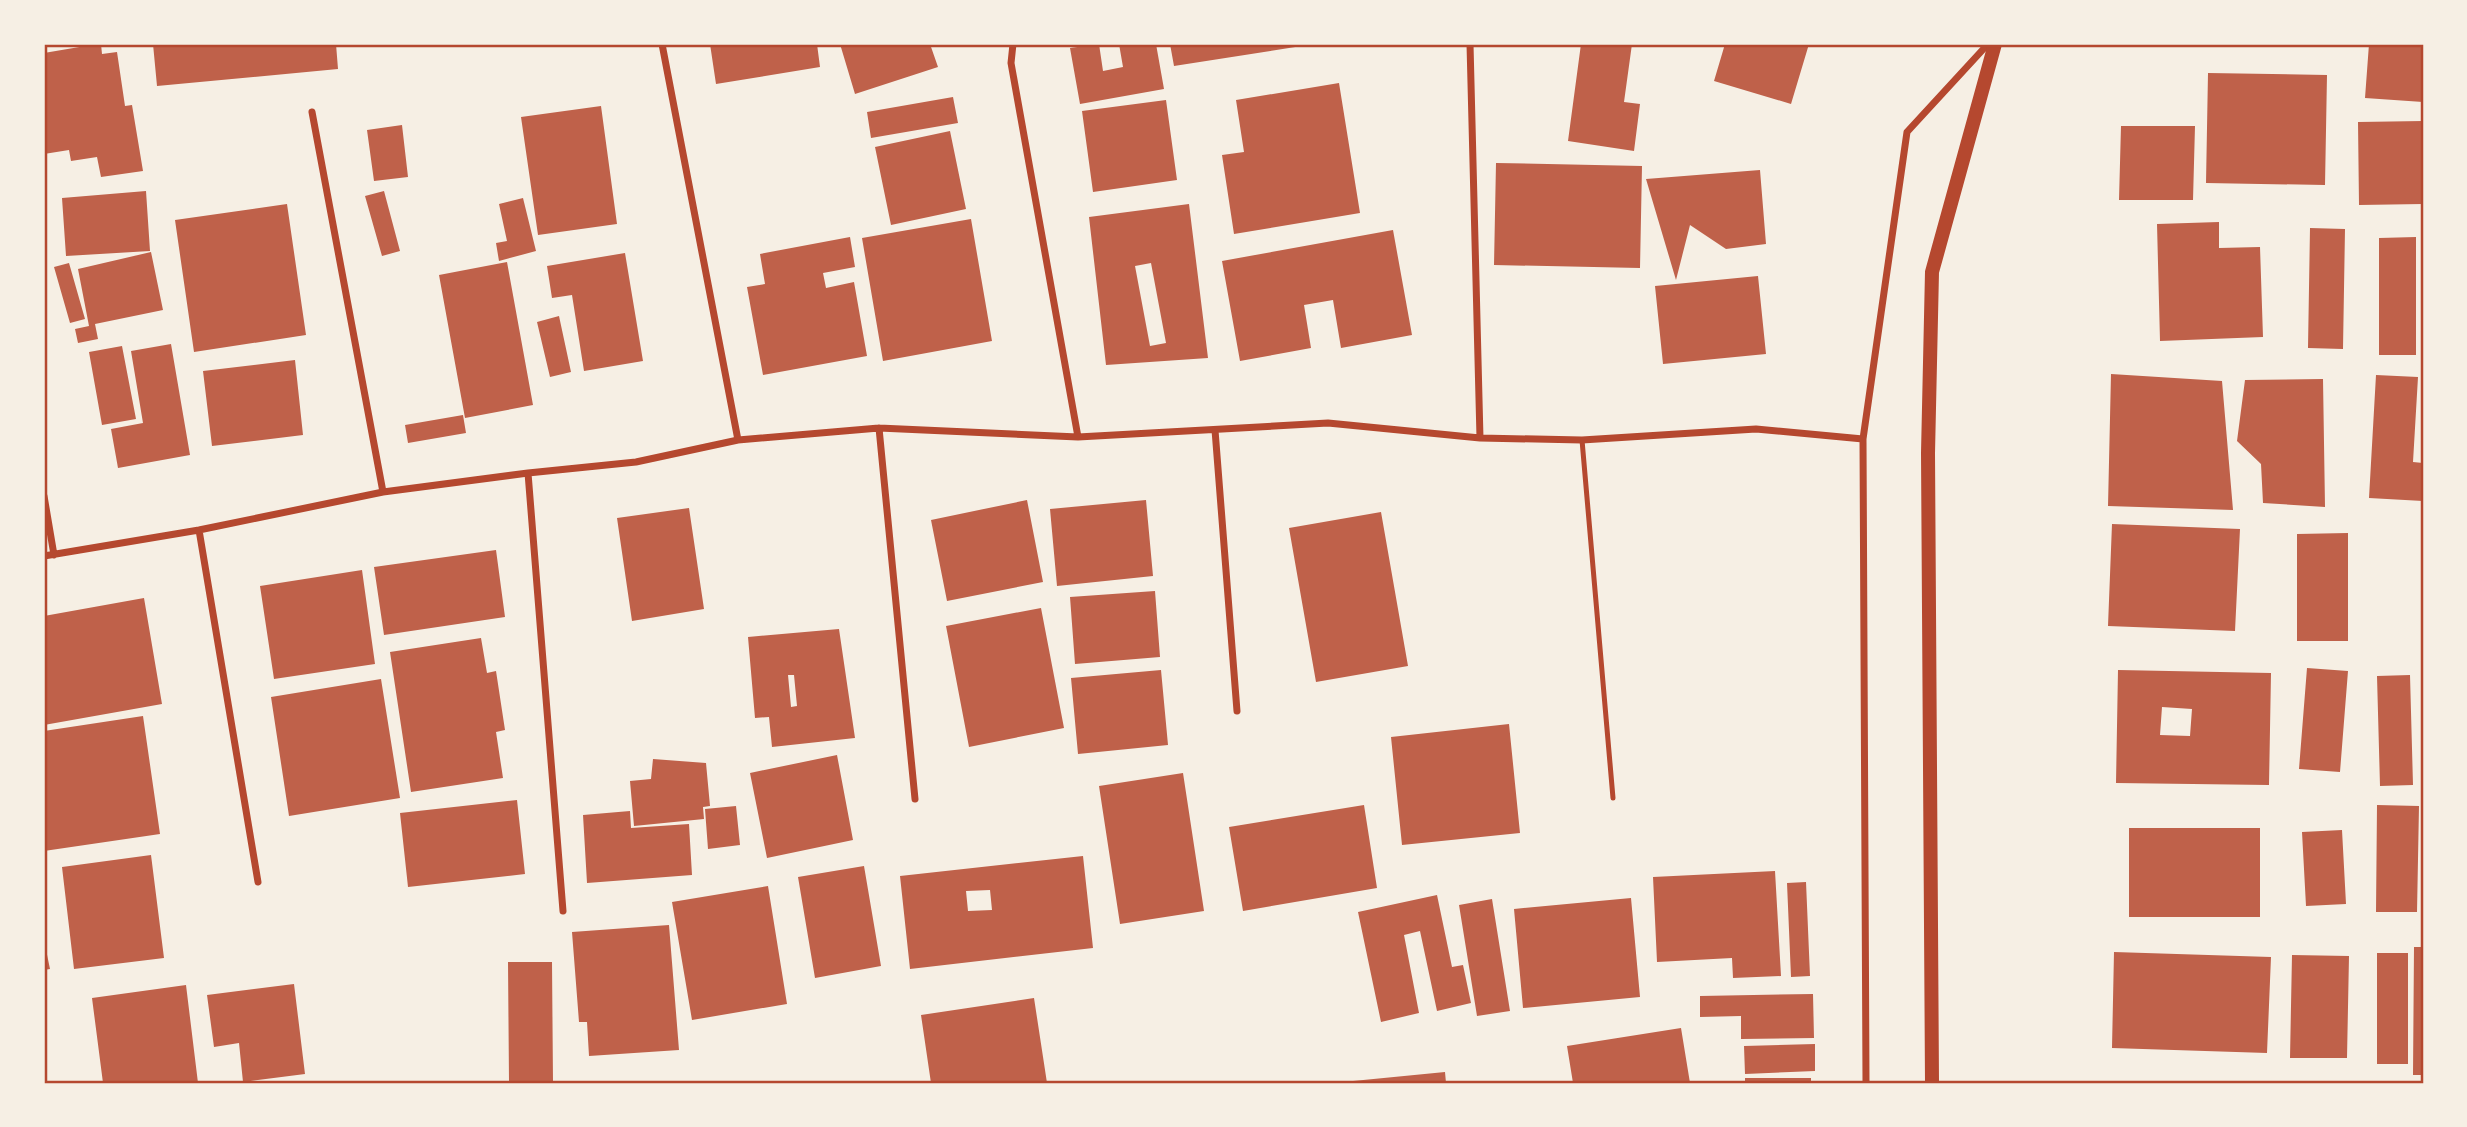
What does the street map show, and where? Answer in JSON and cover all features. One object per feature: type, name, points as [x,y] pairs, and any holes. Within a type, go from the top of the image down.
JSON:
[{"type":"main road","points":[[1932,1083],[1928,453],[1932,272],[1995,44]]},
{"type":"street","points":[[662,44],[738,440]]},
{"type":"street","points":[[1013,44],[1011,63],[1078,437]]},
{"type":"street","points":[[1471,44],[1480,438]]},
{"type":"street","points":[[1867,1083],[1863,439],[1907,132],[1988,44]]},
{"type":"street","points":[[312,112],[383,492]]},
{"type":"street","points":[[44,556],[199,530],[383,492],[636,462],[738,440],[879,428],[1078,437],[1328,423],[1480,438],[1582,440],[1756,429],[1863,439]]},
{"type":"street","points":[[879,428],[915,799]]},
{"type":"street","points":[[1215,430],[1237,711]]},
{"type":"street","points":[[528,473],[564,911]]},
{"type":"street","points":[[44,496],[54,555]]},
{"type":"street","points":[[199,530],[258,881]]},
{"type":"lane","points":[[1582,440],[1613,798]]},
{"type":"building","points":[[101,44],[102,54],[117,52],[125,106],[132,105],[143,171],[101,177],[97,157],[71,161],[69,150],[44,154],[44,53]]},
{"type":"building","points":[[153,44],[336,44],[338,69],[157,86]]},
{"type":"building","points":[[710,44],[817,44],[820,67],[716,84]]},
{"type":"building","points":[[840,44],[930,44],[938,67],[855,94]]},
{"type":"building","points":[[1099,44],[1103,71],[1123,67],[1119,44],[1156,44],[1164,89],[1080,104],[1070,48]]},
{"type":"building","points":[[1170,44],[1308,44],[1308,45],[1174,66]]},
{"type":"building","points":[[1581,44],[1632,44],[1624,102],[1640,104],[1634,151],[1568,141]]},
{"type":"building","points":[[1725,44],[1809,44],[1791,104],[1714,81]]},
{"type":"building","points":[[2369,44],[2423,44],[2423,102],[2365,98]]},
{"type":"building","points":[[2208,73],[2327,75],[2325,185],[2206,183]]},
{"type":"building","points":[[1339,83],[1360,213],[1234,234],[1222,155],[1244,152],[1236,100]]},
{"type":"building","points":[[953,97],[958,123],[871,138],[867,112]]},
{"type":"building","points":[[1166,100],[1177,180],[1093,192],[1082,111]]},
{"type":"building","points":[[601,106],[617,224],[538,235],[521,117]]},
{"type":"building","points":[[2423,121],[2423,204],[2359,205],[2358,122]]},
{"type":"building","points":[[402,125],[408,177],[374,181],[367,130]]},
{"type":"building","points":[[2121,126],[2195,126],[2193,200],[2119,200]]},
{"type":"building","points":[[950,131],[966,209],[891,225],[875,147]]},
{"type":"building","points":[[1496,163],[1642,166],[1640,268],[1494,265]]},
{"type":"building","points":[[1760,170],[1766,244],[1726,249],[1690,225],[1676,280],[1646,179]]},
{"type":"building","points":[[146,191],[150,251],[66,256],[62,198]]},
{"type":"building","points":[[384,191],[400,251],[382,256],[365,196]]},
{"type":"building","points":[[523,198],[536,251],[499,261],[496,243],[507,241],[499,204]]},
{"type":"building","points":[[287,204],[306,335],[194,352],[175,220]]},
{"type":"building","points":[[1189,204],[1208,358],[1106,365],[1089,217]],"holes":[[[1151,263],[1166,343],[1150,346],[1135,266]]]},
{"type":"building","points":[[971,219],[992,341],[883,361],[862,238]]},
{"type":"building","points":[[2219,222],[2219,248],[2260,247],[2263,337],[2160,341],[2157,224]]},
{"type":"building","points":[[2310,228],[2345,229],[2343,349],[2308,348]]},
{"type":"building","points":[[1393,230],[1412,335],[1341,348],[1333,300],[1304,305],[1311,348],[1240,361],[1222,261]]},
{"type":"building","points":[[850,237],[855,267],[823,273],[826,288],[854,282],[867,356],[763,375],[747,287],[765,284],[760,254]]},
{"type":"building","points":[[2416,237],[2416,355],[2379,355],[2379,238]]},
{"type":"building","points":[[151,252],[163,310],[95,324],[98,339],[78,343],[75,329],[89,326],[78,269]]},
{"type":"building","points":[[625,253],[643,361],[584,371],[572,295],[552,298],[547,266]]},
{"type":"building","points":[[507,262],[533,405],[465,418],[439,275]]},
{"type":"building","points":[[69,263],[85,319],[70,323],[54,267]]},
{"type":"building","points":[[1758,276],[1766,354],[1663,364],[1655,286]]},
{"type":"building","points":[[559,316],[571,372],[550,377],[537,322]]},
{"type":"building","points":[[171,344],[190,455],[118,468],[111,429],[143,423],[131,351]]},
{"type":"building","points":[[122,346],[136,419],[102,425],[89,352]]},
{"type":"building","points":[[295,360],[303,435],[212,446],[203,371]]},
{"type":"building","points":[[2111,374],[2222,381],[2233,510],[2108,506]]},
{"type":"building","points":[[2376,375],[2418,377],[2413,462],[2423,463],[2423,501],[2369,498]]},
{"type":"building","points":[[2323,379],[2325,507],[2263,503],[2261,464],[2237,441],[2245,380]]},
{"type":"building","points":[[463,415],[466,433],[408,443],[405,425]]},
{"type":"building","points":[[1027,500],[1043,582],[947,601],[931,520]]},
{"type":"building","points":[[1146,500],[1153,576],[1057,586],[1050,509]]},
{"type":"building","points":[[689,508],[704,609],[632,621],[617,518]]},
{"type":"building","points":[[1381,512],[1408,666],[1316,682],[1289,528]]},
{"type":"building","points":[[2112,524],[2240,529],[2235,631],[2108,626]]},
{"type":"building","points":[[2348,533],[2348,641],[2297,641],[2297,534]]},
{"type":"building","points":[[496,550],[505,617],[384,635],[374,567]]},
{"type":"building","points":[[362,570],[375,664],[274,679],[260,586]]},
{"type":"building","points":[[1155,591],[1160,657],[1075,664],[1070,597]]},
{"type":"building","points":[[144,598],[162,704],[44,725],[44,616]]},
{"type":"building","points":[[1041,608],[1064,728],[969,747],[946,626]]},
{"type":"building","points":[[839,629],[855,738],[772,747],[769,717],[755,718],[748,637]],"holes":[[[788,675],[794,675],[797,706],[791,707]]]},
{"type":"building","points":[[481,638],[487,673],[496,671],[505,730],[496,732],[503,778],[411,792],[390,652]]},
{"type":"building","points":[[2307,668],[2348,671],[2340,772],[2299,769]]},
{"type":"building","points":[[1161,670],[1168,745],[1078,754],[1071,678]]},
{"type":"building","points":[[2118,670],[2271,673],[2269,785],[2116,783]],"holes":[[[2162,707],[2192,709],[2190,736],[2160,735]]]},
{"type":"building","points":[[2410,675],[2413,785],[2380,786],[2377,676]]},
{"type":"building","points":[[381,679],[400,798],[289,816],[271,697]]},
{"type":"building","points":[[143,716],[160,834],[44,851],[44,731]]},
{"type":"building","points":[[1509,724],[1520,833],[1402,845],[1391,737]]},
{"type":"building","points":[[837,755],[853,840],[767,858],[750,773]]},
{"type":"building","points":[[653,759],[706,763],[710,806],[703,807],[704,819],[634,826],[630,781],[651,779]]},
{"type":"building","points":[[1183,773],[1204,911],[1120,924],[1099,786]]},
{"type":"building","points":[[517,800],[525,874],[408,887],[400,813]]},
{"type":"building","points":[[1364,805],[1377,888],[1243,911],[1229,827]]},
{"type":"building","points":[[2377,805],[2419,806],[2417,912],[2376,912]]},
{"type":"building","points":[[736,806],[740,845],[708,849],[705,809]]},
{"type":"building","points":[[630,811],[631,828],[689,824],[692,875],[587,883],[583,815]]},
{"type":"building","points":[[2129,828],[2260,828],[2260,917],[2129,917]]},
{"type":"building","points":[[2342,830],[2346,904],[2306,906],[2302,832]]},
{"type":"building","points":[[151,855],[164,958],[74,969],[62,867]]},
{"type":"building","points":[[1083,856],[1093,948],[910,969],[900,876]],"holes":[[[990,890],[992,910],[968,911],[966,891]]]},
{"type":"building","points":[[864,866],[881,966],[815,978],[798,877]]},
{"type":"building","points":[[1775,871],[1781,976],[1733,978],[1732,958],[1657,962],[1653,877]]},
{"type":"building","points":[[1806,882],[1810,976],[1791,977],[1787,883]]},
{"type":"building","points":[[768,886],[787,1004],[692,1020],[672,902]]},
{"type":"building","points":[[1437,895],[1452,967],[1463,965],[1471,1003],[1437,1011],[1420,931],[1404,935],[1419,1013],[1381,1022],[1358,912]]},
{"type":"building","points":[[1631,898],[1640,997],[1523,1008],[1514,909]]},
{"type":"building","points":[[1492,899],[1510,1011],[1477,1016],[1459,905]]},
{"type":"building","points":[[669,925],[679,1050],[589,1056],[587,1022],[579,1022],[572,932]]},
{"type":"building","points":[[44,940],[50,969],[44,970]]},
{"type":"building","points":[[2414,947],[2423,947],[2423,1075],[2413,1075]]},
{"type":"building","points":[[2114,952],[2271,957],[2267,1053],[2112,1048]]},
{"type":"building","points":[[2377,953],[2408,953],[2408,1064],[2377,1064]]},
{"type":"building","points":[[2292,955],[2349,956],[2347,1058],[2290,1058]]},
{"type":"building","points":[[508,962],[552,962],[553,1082],[509,1082]]},
{"type":"building","points":[[294,984],[305,1074],[243,1082],[239,1043],[214,1047],[207,995]]},
{"type":"building","points":[[186,985],[198,1083],[103,1083],[92,998]]},
{"type":"building","points":[[1813,994],[1814,1038],[1741,1039],[1741,1016],[1700,1017],[1700,996]]},
{"type":"building","points":[[1034,998],[1047,1083],[931,1083],[921,1015]]},
{"type":"building","points":[[1681,1028],[1690,1083],[1573,1083],[1567,1046]]},
{"type":"building","points":[[1815,1044],[1815,1071],[1745,1074],[1744,1046]]},
{"type":"building","points":[[1445,1072],[1446,1083],[1353,1083],[1353,1081]]},
{"type":"building","points":[[1745,1078],[1811,1078],[1811,1083],[1745,1083]]}]
